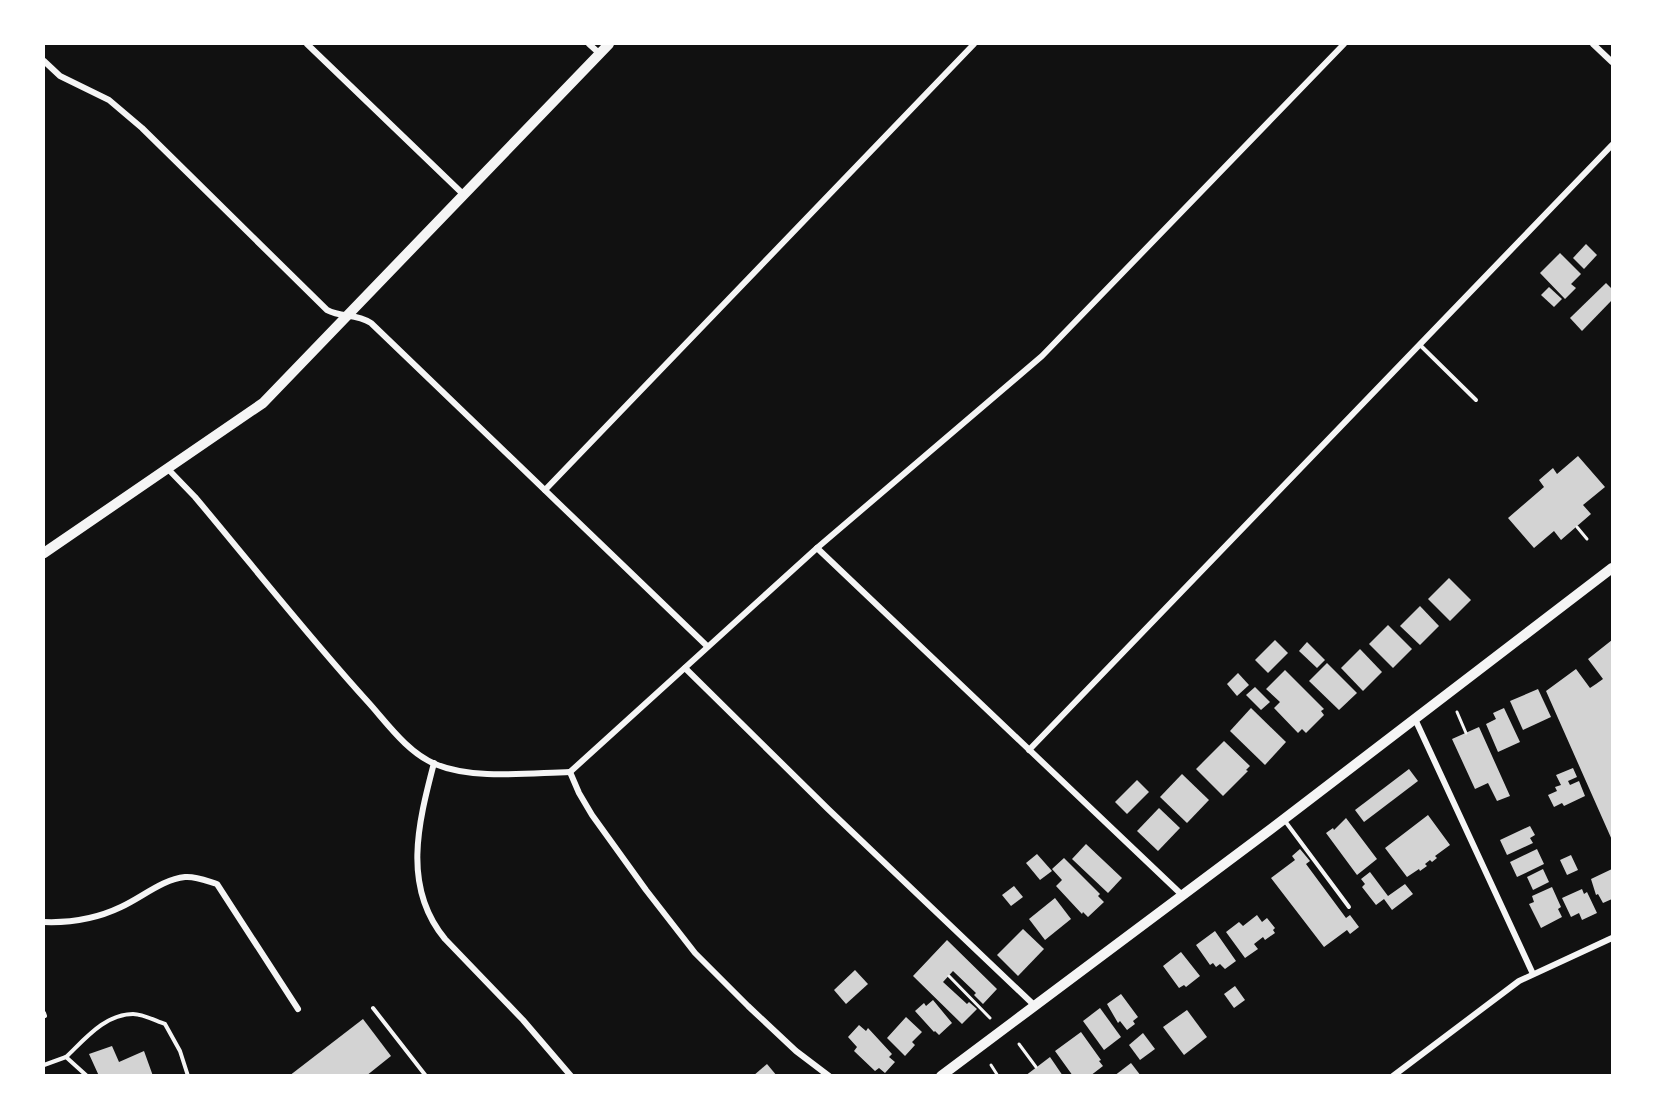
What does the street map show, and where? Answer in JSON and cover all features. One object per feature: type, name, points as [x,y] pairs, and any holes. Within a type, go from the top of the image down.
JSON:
[{"type":"main road","points":[[44,553],[263,404],[609,44]]},
{"type":"main road","points":[[941,1076],[1284,819],[1612,568]]},
{"type":"street","points":[[307,44],[464,195]]},
{"type":"street","points":[[589,44],[599,53]]},
{"type":"street","points":[[545,489],[974,44]]},
{"type":"street","points":[[168,469],[195,497],[354,687],[404,742],[434,763],[453,770],[478,773],[570,772],[817,548],[1042,356],[1344,44]]},
{"type":"street","points":[[1593,44],[1611,59]]},
{"type":"street","points":[[44,61],[60,76],[109,100],[142,128],[327,310],[338,315],[350,314],[371,323],[707,646]]},
{"type":"street","points":[[1029,750],[1612,145]]},
{"type":"street","points":[[817,548],[1181,894]]},
{"type":"street","points":[[685,668],[828,809],[1034,1005]]},
{"type":"street","points":[[1415,719],[1533,974]]},
{"type":"street","points":[[434,763],[427,788],[416,854],[417,878],[426,910],[434,926],[445,939],[523,1020],[571,1076]]},
{"type":"street","points":[[570,772],[592,815],[695,953],[796,1051],[829,1076]]},
{"type":"street","points":[[44,922],[93,918],[122,907],[169,882],[185,877],[217,884],[298,1009]]},
{"type":"street","points":[[1393,1076],[1519,981],[1612,938]]},
{"type":"lane","points":[[1420,345],[1476,400]]},
{"type":"lane","points":[[1284,819],[1349,907]]},
{"type":"lane","points":[[373,1008],[426,1076]]},
{"type":"lane","points":[[44,1065],[66,1057],[111,1018],[135,1014],[165,1024],[180,1051],[188,1076]]},
{"type":"lane","points":[[66,1057],[87,1076]]},
{"type":"path","points":[[1577,527],[1587,539]]},
{"type":"path","points":[[1457,712],[1466,732]]},
{"type":"path","points":[[949,976],[990,1018]]},
{"type":"path","points":[[1019,1044],[1036,1067]]},
{"type":"path","points":[[991,1065],[998,1076]]},
{"type":"building","points":[[1586,244],[1597,255],[1584,269],[1573,258]]},
{"type":"building","points":[[1560,253],[1581,274],[1571,284],[1576,288],[1565,299],[1540,273]]},
{"type":"building","points":[[1606,283],[1612,289],[1612,300],[1582,331],[1570,318]]},
{"type":"building","points":[[1549,287],[1562,299],[1554,307],[1541,295]]},
{"type":"building","points":[[1578,456],[1605,487],[1583,505],[1591,514],[1561,540],[1554,531],[1534,548],[1508,518],[1544,487],[1539,480],[1553,468],[1557,474]]},
{"type":"building","points":[[1449,578],[1471,600],[1450,621],[1428,599]]},
{"type":"building","points":[[1420,606],[1439,626],[1420,645],[1400,626]]},
{"type":"building","points":[[1388,625],[1412,649],[1393,668],[1369,644]]},
{"type":"building","points":[[1275,640],[1288,653],[1268,673],[1255,660]]},
{"type":"building","points":[[1612,640],[1612,840],[1546,691],[1576,669],[1590,688],[1603,679],[1588,659]]},
{"type":"building","points":[[1307,642],[1325,660],[1317,668],[1299,651]]},
{"type":"building","points":[[1360,649],[1382,672],[1363,691],[1341,668]]},
{"type":"building","points":[[1327,663],[1357,693],[1339,710],[1309,681]]},
{"type":"building","points":[[1285,670],[1324,709],[1321,711],[1324,715],[1306,733],[1302,729],[1298,733],[1274,708],[1280,702],[1266,689]]},
{"type":"building","points":[[1238,673],[1249,685],[1237,696],[1227,684]]},
{"type":"building","points":[[1255,687],[1270,702],[1261,710],[1246,695]]},
{"type":"building","points":[[1538,689],[1551,717],[1523,730],[1510,701]]},
{"type":"building","points":[[1251,708],[1286,742],[1265,765],[1230,731]]},
{"type":"building","points":[[1504,708],[1520,742],[1498,752],[1486,724],[1496,719],[1493,713]]},
{"type":"building","points":[[1479,727],[1510,796],[1497,801],[1488,783],[1475,789],[1452,739]]},
{"type":"building","points":[[1224,741],[1250,766],[1246,770],[1248,771],[1223,796],[1196,769]]},
{"type":"building","points":[[1573,768],[1577,777],[1568,781],[1570,785],[1579,781],[1585,796],[1564,806],[1562,803],[1554,807],[1548,795],[1557,791],[1555,787],[1561,785],[1556,775]]},
{"type":"building","points":[[1409,769],[1418,781],[1364,822],[1355,810]]},
{"type":"building","points":[[1182,774],[1209,800],[1187,823],[1160,797]]},
{"type":"building","points":[[1137,780],[1149,792],[1127,814],[1115,802]]},
{"type":"building","points":[[1159,808],[1180,828],[1158,851],[1137,831]]},
{"type":"building","points":[[1428,815],[1450,845],[1435,856],[1437,858],[1432,862],[1430,860],[1425,864],[1427,866],[1407,877],[1385,848]]},
{"type":"building","points":[[1346,818],[1377,859],[1357,875],[1326,833],[1333,828],[1334,830]]},
{"type":"building","points":[[1530,826],[1535,835],[1530,838],[1533,843],[1507,855],[1500,840]]},
{"type":"building","points":[[1086,844],[1122,878],[1108,893],[1072,859]]},
{"type":"building","points":[[1300,849],[1310,861],[1306,864],[1346,918],[1350,915],[1359,927],[1350,934],[1347,930],[1324,947],[1271,878],[1295,860],[1292,856]]},
{"type":"building","points":[[1537,849],[1544,864],[1517,877],[1510,862]]},
{"type":"building","points":[[1037,854],[1052,871],[1040,880],[1026,863]]},
{"type":"building","points":[[1571,855],[1578,870],[1567,875],[1560,860]]},
{"type":"building","points":[[1064,858],[1100,894],[1098,896],[1104,902],[1088,917],[1083,912],[1082,914],[1056,886],[1062,880],[1052,869]]},
{"type":"building","points":[[1543,869],[1549,882],[1533,890],[1527,877]]},
{"type":"building","points":[[1612,869],[1612,899],[1603,903],[1598,894],[1596,895],[1591,879]]},
{"type":"building","points":[[1370,872],[1388,896],[1405,884],[1413,894],[1392,910],[1384,899],[1376,905],[1362,887],[1365,884],[1361,879]]},
{"type":"building","points":[[1014,886],[1023,897],[1011,906],[1002,895]]},
{"type":"building","points":[[1552,887],[1561,907],[1558,909],[1562,917],[1541,928],[1529,904],[1534,902],[1532,896]]},
{"type":"building","points":[[1582,889],[1584,894],[1587,892],[1597,913],[1582,920],[1579,913],[1571,917],[1562,898]]},
{"type":"building","points":[[1055,898],[1071,919],[1045,940],[1029,919]]},
{"type":"building","points":[[1257,915],[1262,922],[1267,918],[1275,928],[1273,930],[1275,933],[1265,940],[1263,937],[1254,944],[1258,949],[1245,958],[1226,932],[1239,922],[1243,926]]},
{"type":"building","points":[[1023,929],[1044,949],[1018,976],[997,955]]},
{"type":"building","points":[[1215,931],[1236,961],[1225,969],[1220,964],[1216,967],[1213,963],[1210,965],[1196,945]]},
{"type":"building","points":[[947,940],[997,989],[983,1004],[974,995],[976,993],[953,971],[943,982],[967,1004],[969,1002],[977,1009],[962,1024],[913,976]]},
{"type":"building","points":[[1181,952],[1200,976],[1186,987],[1184,985],[1179,988],[1163,966]]},
{"type":"building","points":[[855,970],[868,984],[846,1004],[834,990]]},
{"type":"building","points":[[1235,986],[1245,1000],[1234,1008],[1224,994]]},
{"type":"building","points":[[1121,994],[1138,1017],[1133,1021],[1135,1024],[1127,1030],[1120,1021],[1118,1023],[1107,1004]]},
{"type":"building","points":[[933,1000],[952,1023],[939,1035],[915,1011],[924,1003],[926,1006]]},
{"type":"building","points":[[1100,1008],[1121,1037],[1104,1050],[1083,1021]]},
{"type":"building","points":[[1187,1010],[1207,1037],[1184,1055],[1163,1027]]},
{"type":"building","points":[[906,1017],[922,1032],[912,1042],[915,1045],[905,1056],[887,1038]]},
{"type":"building","points":[[363,1019],[391,1056],[366,1076],[289,1076]]},
{"type":"building","points":[[859,1025],[866,1031],[868,1028],[892,1054],[889,1057],[895,1062],[885,1073],[879,1068],[875,1071],[854,1051],[857,1047],[848,1037]]},
{"type":"building","points":[[1081,1032],[1103,1066],[1090,1076],[1073,1076],[1055,1051]]},
{"type":"building","points":[[1143,1033],[1155,1049],[1140,1060],[1129,1045]]},
{"type":"building","points":[[112,1046],[119,1062],[144,1051],[153,1076],[99,1076],[89,1054]]},
{"type":"building","points":[[1050,1057],[1063,1076],[1025,1076]]},
{"type":"building","points":[[1131,1063],[1141,1076],[1114,1076]]},
{"type":"building","points":[[767,1064],[777,1076],[753,1076]]}]
